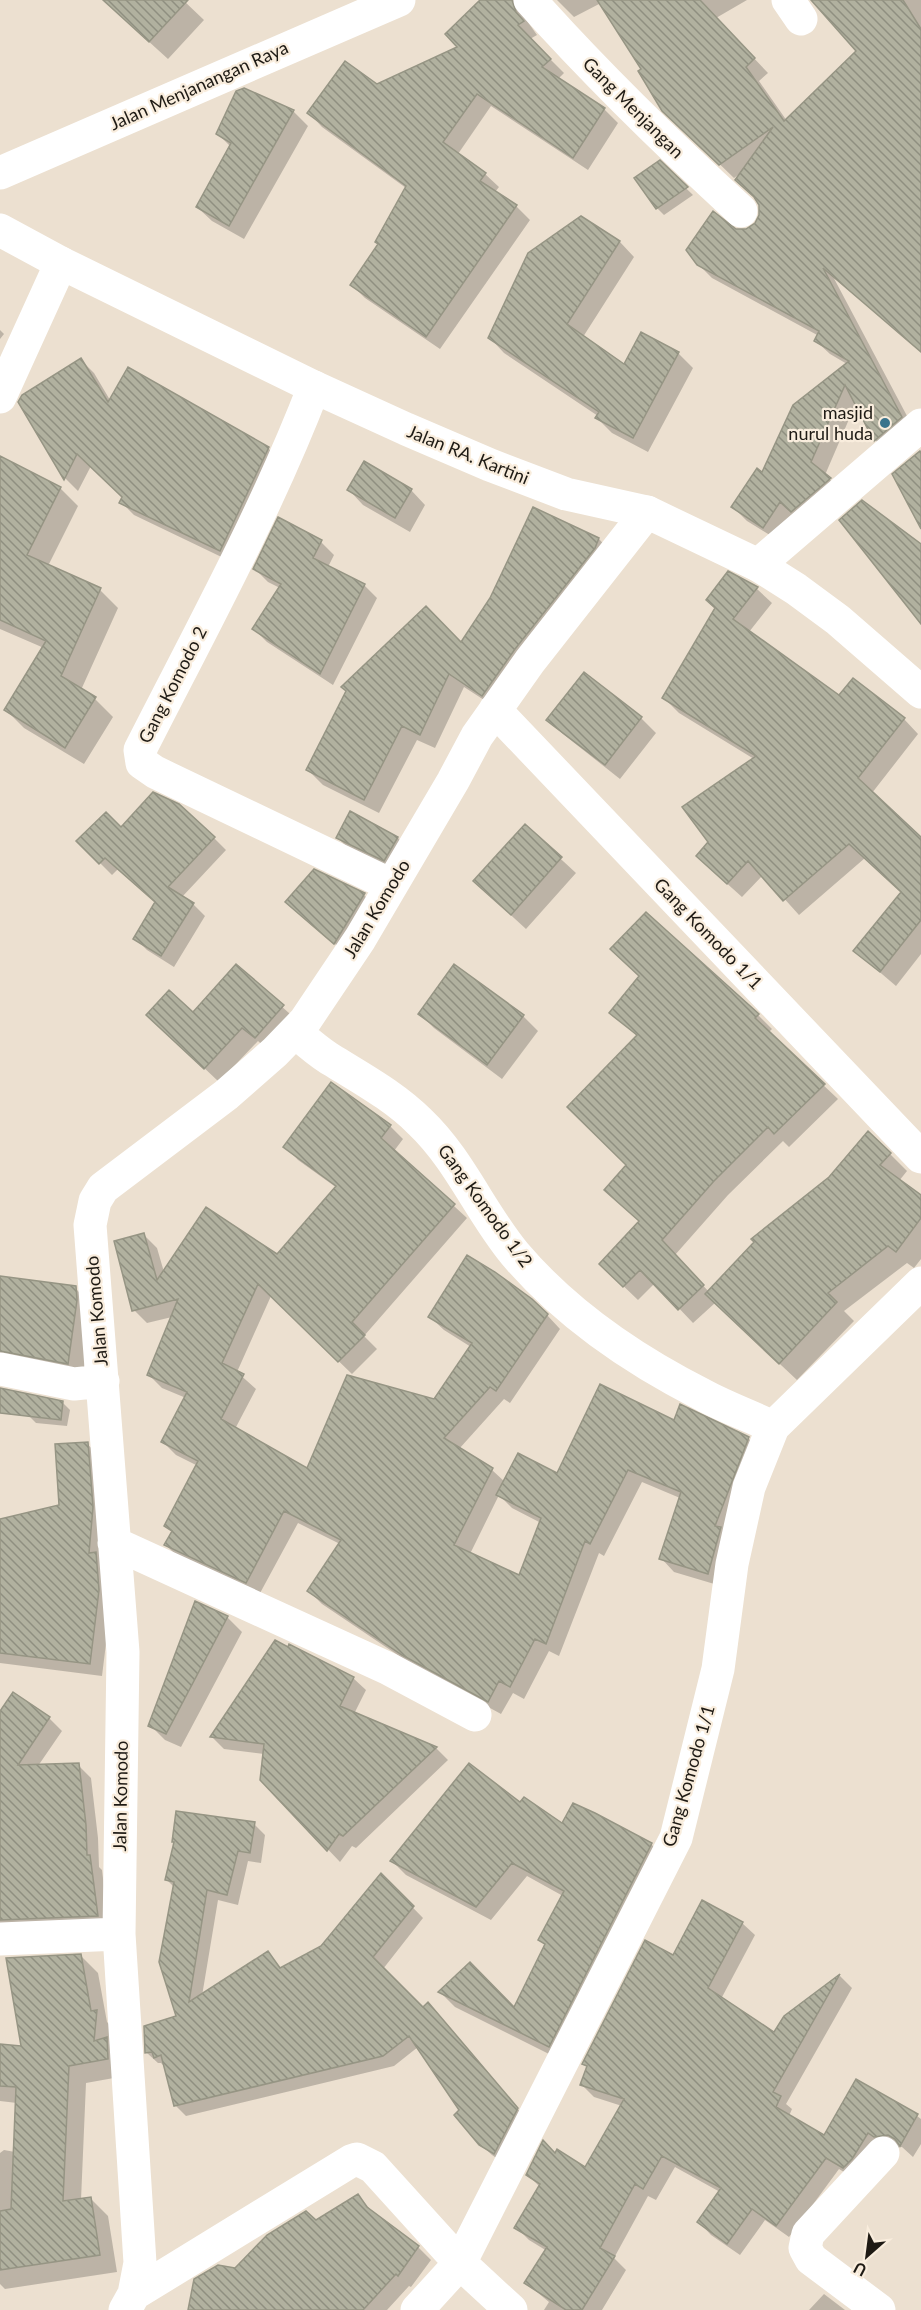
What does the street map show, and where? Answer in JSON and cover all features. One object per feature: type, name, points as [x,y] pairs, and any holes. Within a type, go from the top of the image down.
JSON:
[{"type":"street","name":"Jalan Menjanangan Raya","points":[[0,173],[399,0]]},
{"type":"street","name":"Gang Menjangan","points":[[530,0],[627,103],[741,211]]},
{"type":"street","name":"Jalan RA. Kartini","points":[[0,230],[61,263],[314,387],[490,465],[566,494],[647,512],[758,565],[838,620],[921,692]]},
{"type":"street","points":[[0,397],[61,263]]},
{"type":"street","name":"Gang Komodo 2","points":[[314,387],[248,537],[140,750],[142,763],[155,772],[391,885]]},
{"type":"street","points":[[758,565],[921,424]]},
{"type":"street","name":"Jalan Komodo","points":[[130,2302],[140,2263],[119,1934],[123,1652],[90,1225],[92,1209],[99,1194],[110,1183],[226,1095],[305,1021],[360,939],[477,736],[530,661],[647,512]]},
{"type":"street","name":"Gang Komodo 1/1","points":[[495,710],[921,1157]]},
{"type":"street","name":"Gang Komodo 1/2","points":[[295,1032],[332,1061],[395,1100],[419,1121],[451,1157],[514,1253],[573,1312],[654,1367],[703,1396],[773,1427]]},
{"type":"street","name":"Gang Komodo 1/1","points":[[417,2310],[460,2263],[676,1838],[718,1669],[732,1564],[749,1487],[773,1427],[921,1283]]},
{"type":"street","points":[[0,1369],[74,1384],[103,1381]]},
{"type":"street","points":[[114,1543],[207,1587],[298,1625],[387,1668],[475,1715]]},
{"type":"street","points":[[0,1940],[119,1934]]},
{"type":"street","points":[[879,2310],[811,2259],[805,2248],[808,2234],[883,2153]]},
{"type":"street","points":[[130,2302],[357,2159],[373,2167],[460,2263],[511,2310]]},
{"type":"building","points":[[103,0],[188,0],[149,42]]},
{"type":"building","points":[[480,0],[512,0],[516,12],[524,21],[518,25],[551,59],[542,67],[605,108],[573,158],[477,94],[443,142],[486,173],[480,181],[517,205],[426,337],[350,285],[378,244],[375,242],[406,186],[307,113],[345,61],[377,84],[457,47],[445,34]]},
{"type":"building","points":[[597,0],[700,0],[755,58],[746,67],[784,121],[856,51],[811,0],[903,0],[921,29],[921,352],[823,268],[902,417],[874,441],[845,385],[811,462],[831,478],[791,512],[780,502],[763,528],[731,507],[757,468],[762,472],[793,405],[849,361],[814,341],[819,331],[697,265],[686,250],[713,211],[736,229],[746,229],[755,223],[759,215],[759,205],[754,197],[735,180],[773,127],[719,165],[662,111],[638,71],[641,69]]},
{"type":"building","points":[[244,88],[294,110],[229,226],[196,207],[231,143],[216,134],[236,91]]},
{"type":"building","points":[[660,160],[688,187],[656,209],[634,178]]},
{"type":"building","points":[[581,216],[620,241],[567,324],[624,364],[641,332],[679,352],[633,438],[595,418],[599,412],[488,338],[528,253]]},
{"type":"building","points":[[81,358],[108,402],[128,367],[269,447],[220,551],[119,503],[122,497],[77,454],[64,480],[18,402],[22,395]]},
{"type":"building","points":[[920,451],[921,453],[921,529],[892,474]]},
{"type":"building","points":[[0,456],[61,487],[27,555],[101,588],[61,676],[96,697],[65,748],[4,710],[46,641],[0,620]]},
{"type":"building","points":[[364,461],[412,489],[395,518],[347,490]]},
{"type":"building","points":[[862,500],[921,544],[921,624],[839,520]]},
{"type":"building","points":[[533,507],[599,538],[595,548],[515,649],[482,696],[449,674],[420,735],[402,726],[364,800],[306,770],[346,691],[341,687],[426,606],[461,642],[490,598]]},
{"type":"building","points":[[278,517],[322,540],[313,558],[365,584],[320,674],[252,629],[281,584],[253,569]]},
{"type":"building","points":[[728,571],[758,587],[733,619],[839,695],[853,678],[905,718],[858,778],[921,837],[921,920],[880,972],[853,951],[901,892],[849,844],[783,901],[748,861],[727,884],[696,856],[708,842],[682,807],[756,756],[662,698],[715,608],[706,600]]},
{"type":"building","points":[[584,672],[642,717],[605,765],[546,720]]},
{"type":"building","points":[[153,792],[179,804],[215,837],[168,887],[194,903],[161,956],[133,939],[155,902],[105,858],[99,864],[76,841],[106,812],[121,827]]},
{"type":"building","points":[[350,811],[398,837],[384,861],[336,838]]},
{"type":"building","points":[[525,824],[562,857],[511,915],[473,881]]},
{"type":"building","points":[[314,869],[365,893],[334,944],[285,902]]},
{"type":"building","points":[[646,912],[759,1014],[755,1018],[825,1084],[774,1134],[768,1127],[714,1181],[662,1240],[704,1285],[678,1310],[640,1270],[623,1287],[599,1264],[639,1221],[604,1190],[626,1165],[567,1107],[637,1035],[609,1013],[639,976],[610,949]]},
{"type":"building","points":[[236,964],[284,1005],[255,1038],[242,1028],[204,1069],[146,1015],[169,990],[193,1012]]},
{"type":"building","points":[[454,964],[524,1015],[487,1065],[418,1014]]},
{"type":"building","points":[[331,1082],[391,1125],[381,1138],[455,1204],[352,1322],[365,1335],[338,1362],[258,1284],[222,1363],[244,1374],[221,1419],[307,1468],[347,1375],[434,1399],[472,1343],[428,1317],[467,1255],[495,1272],[532,1299],[548,1314],[496,1391],[490,1387],[444,1438],[493,1468],[454,1545],[519,1575],[541,1518],[496,1495],[518,1453],[557,1473],[600,1384],[674,1420],[680,1404],[749,1437],[715,1526],[721,1527],[708,1574],[659,1559],[681,1492],[628,1470],[590,1544],[585,1541],[546,1644],[535,1639],[510,1687],[499,1681],[488,1702],[402,1655],[307,1591],[341,1540],[284,1511],[246,1583],[164,1545],[172,1531],[164,1526],[198,1461],[161,1442],[187,1392],[147,1375],[178,1299],[132,1311],[114,1241],[144,1233],[157,1280],[206,1207],[277,1254],[336,1186],[283,1147]]},
{"type":"building","points":[[868,1131],[891,1153],[880,1165],[921,1195],[921,1218],[896,1252],[888,1246],[828,1293],[837,1302],[779,1364],[705,1294],[754,1242],[751,1239],[829,1177]]},
{"type":"building","points":[[0,1276],[76,1286],[77,1300],[68,1364],[0,1351]]},
{"type":"building","points":[[0,1388],[63,1401],[61,1420],[0,1413]]},
{"type":"building","points":[[88,1442],[93,1507],[89,1553],[96,1552],[99,1590],[90,1664],[0,1653],[0,1519],[59,1505],[55,1444]]},
{"type":"building","points":[[195,1601],[228,1616],[166,1734],[148,1726]]},
{"type":"building","points":[[275,1640],[288,1647],[289,1644],[354,1677],[340,1706],[437,1747],[343,1836],[339,1834],[327,1851],[260,1780],[264,1744],[210,1737]]},
{"type":"building","points":[[13,1692],[50,1717],[18,1765],[79,1763],[87,1855],[90,1855],[98,1916],[0,1920],[0,1711]]},
{"type":"building","points":[[469,1763],[520,1802],[524,1797],[562,1823],[573,1803],[652,1843],[549,2047],[438,1992],[470,1962],[514,2007],[545,1944],[538,1940],[564,1891],[512,1863],[476,1907],[390,1861]]},
{"type":"building","points":[[176,1811],[255,1822],[250,1853],[238,1851],[227,1895],[207,1890],[189,2002],[268,1951],[280,1968],[321,1946],[381,1873],[414,1906],[373,1957],[423,2007],[428,2002],[518,2108],[494,2154],[479,2145],[454,2115],[459,2110],[409,2036],[383,2056],[174,2106],[161,2055],[154,2058],[152,2052],[145,2053],[144,2026],[176,2016],[159,1962],[174,1882],[165,1880],[174,1842],[172,1842]]},
{"type":"building","points":[[702,1900],[743,1922],[708,1988],[774,2032],[784,2016],[840,1974],[773,2092],[781,2096],[776,2107],[824,2135],[856,2079],[918,2114],[900,2146],[888,2135],[874,2137],[868,2133],[852,2159],[843,2168],[826,2158],[776,2226],[752,2209],[727,2244],[697,2222],[721,2188],[662,2156],[643,2189],[635,2184],[600,2248],[615,2256],[582,2310],[566,2310],[524,2283],[547,2247],[514,2228],[540,2184],[526,2175],[543,2140],[555,2153],[557,2149],[585,2167],[624,2099],[580,2085],[587,2066],[582,2064],[645,1940],[673,1955]]},
{"type":"building","points":[[81,1954],[91,2011],[97,2010],[94,2041],[107,2037],[108,2059],[69,2066],[63,2201],[91,2197],[100,2255],[0,2270],[0,2211],[11,2209],[16,2087],[0,2086],[0,2044],[21,2046],[6,1958]]},
{"type":"building","points":[[358,2194],[367,2207],[419,2246],[398,2276],[396,2274],[363,2310],[188,2310],[194,2279],[218,2265],[235,2268],[267,2235],[306,2211],[316,2220]]},
{"type":"place","name":"masjid nurul huda","points":[[885,423]]}]
